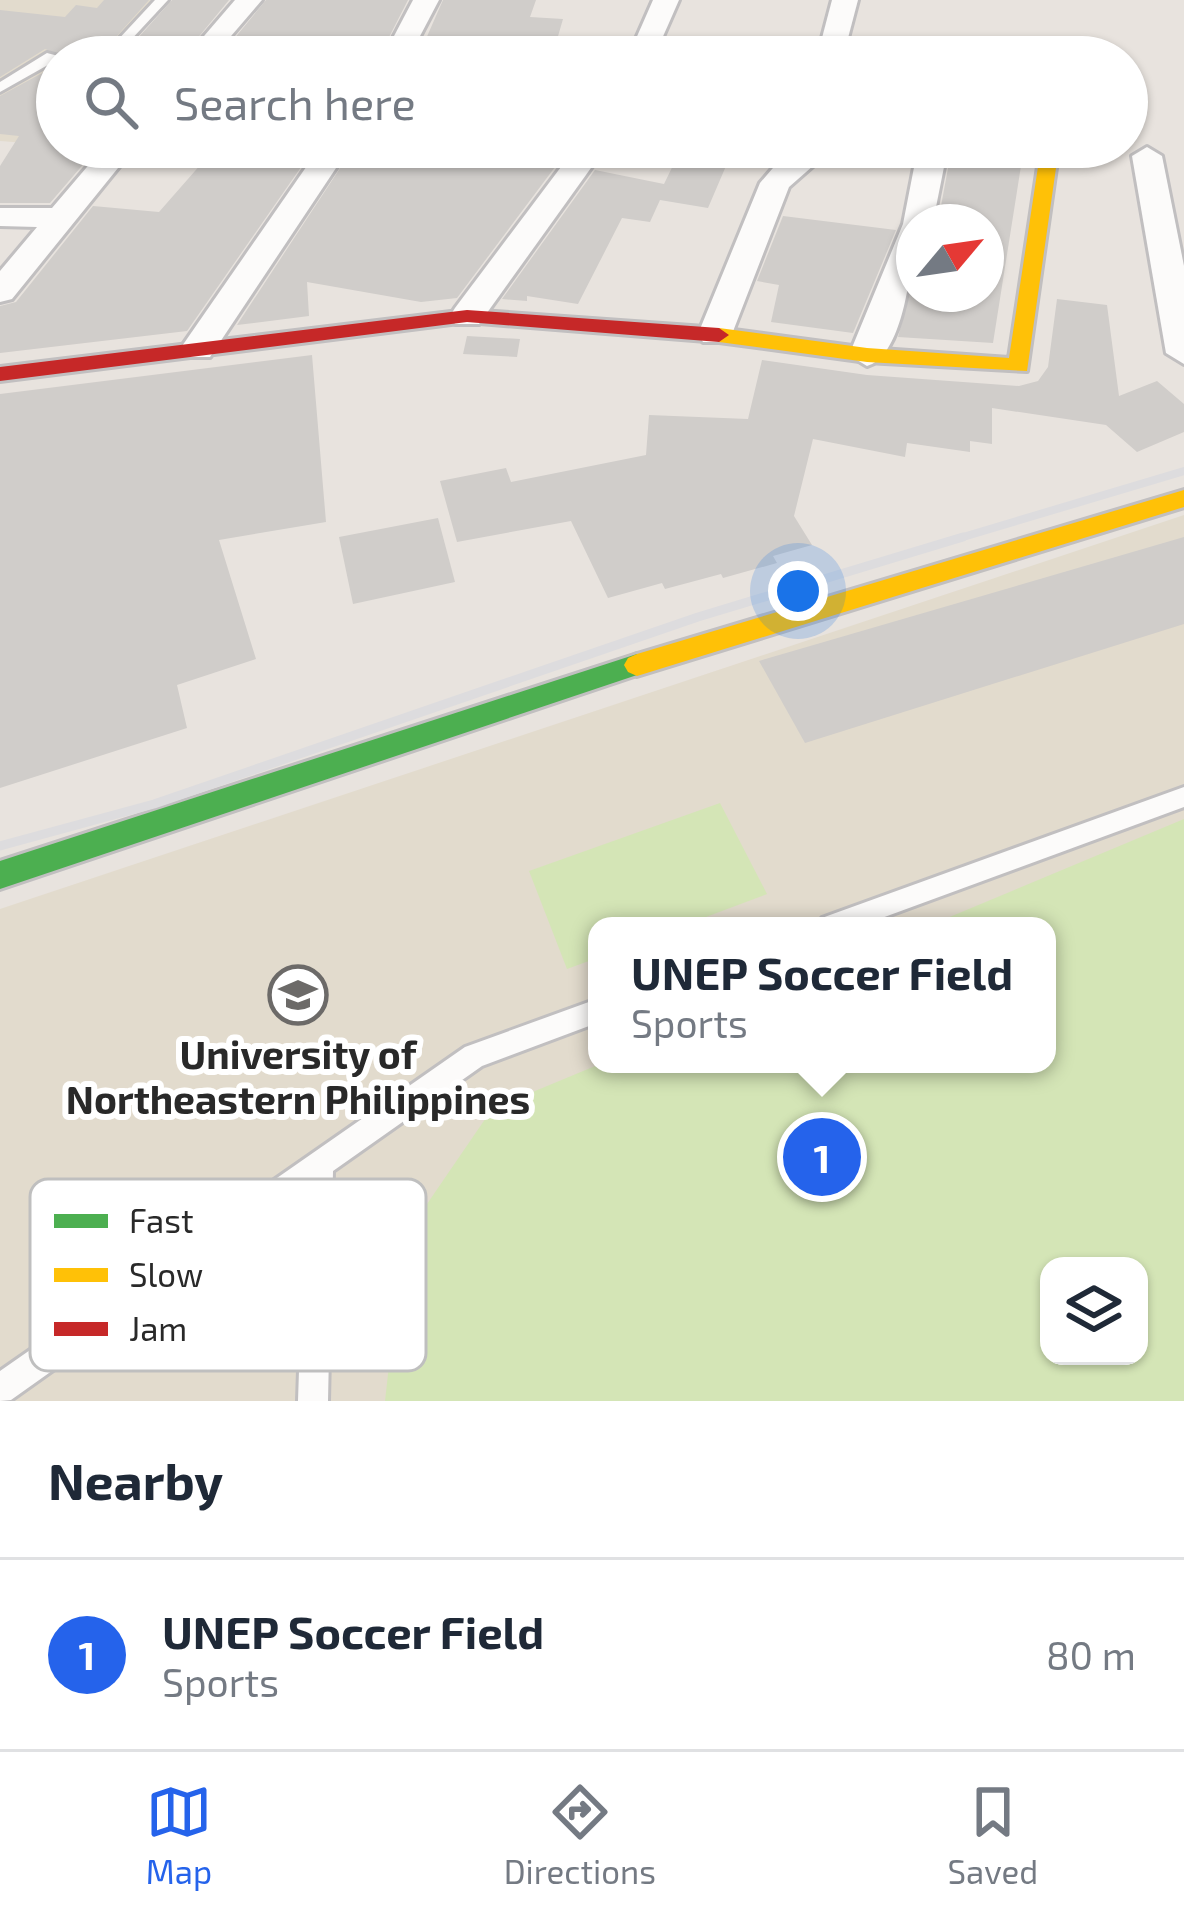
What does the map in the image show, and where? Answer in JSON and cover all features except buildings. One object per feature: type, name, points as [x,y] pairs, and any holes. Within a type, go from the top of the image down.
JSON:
[{"type":"street","points":[[217,36],[248,0]]},
{"type":"street","points":[[407,36],[426,0]]},
{"type":"street","points":[[650,36],[666,0]]},
{"type":"street","points":[[836,36],[845,0]]},
{"type":"street","points":[[1148,161],[1184,353]]},
{"type":"street","points":[[0,292],[102,168]]},
{"type":"street","points":[[198,349],[321,168]]},
{"type":"street","points":[[467,316],[576,168]]},
{"type":"street","points":[[715,334],[775,183],[792,168]]},
{"type":"street","points":[[921,204],[929,168]]},
{"type":"street","points":[[0,374],[467,316],[715,334],[867,356],[1019,366],[1047,168]]},
{"type":"street","points":[[0,217],[58,218]]},
{"type":"street","points":[[867,356],[896,279]]},
{"type":"street","points":[[0,875],[666,656],[1184,498]]},
{"type":"lane","points":[[127,36],[162,0]]},
{"type":"lane","points":[[0,88],[36,64]]},
{"type":"lane","points":[[855,917],[1184,797]]},
{"type":"lane","points":[[296,1179],[474,1055],[588,1014]]},
{"type":"lane","points":[[320,1162],[320,1179]]},
{"type":"lane","points":[[0,1389],[30,1368]]},
{"type":"lane","points":[[313,1401],[314,1371]]},
{"type":"shaded area","points":[[0,0],[162,0],[128,36],[36,36],[36,132],[26,143],[0,141]]},
{"type":"shaded area","name":"University of Northeastern Philippines","points":[[1184,515],[1184,1401],[0,1401],[0,909]]},
{"type":"green space","points":[[720,803],[767,894],[706,917],[588,917],[588,961],[567,969],[529,871]]},
{"type":"green space","points":[[1184,819],[1184,1401],[385,1401],[388,1371],[426,1371],[427,1204],[492,1109],[588,1069],[588,1073],[1056,1073],[1056,917],[950,917]]},
{"type":"railway","points":[[959,538],[1184,471]]},
{"type":"railway","points":[[959,538],[963,537]]},
{"type":"railway","points":[[0,846],[154,804],[698,617],[959,538]]},
{"type":"railway","points":[[953,540],[959,538]]},
{"type":"traffic: fast","points":[[0,875],[637,665]]},
{"type":"traffic: slow","points":[[719,335],[867,355],[1019,366],[1047,168]]},
{"type":"traffic: slow","points":[[637,665],[1184,498]]},
{"type":"traffic: jam","points":[[0,374],[467,316],[719,335]]},
{"type":"place","name":"University of Northeastern Philippines","points":[[298,995]]},
{"type":"place","name":"UNEP Soccer Field","points":[[822,1157]]}]
